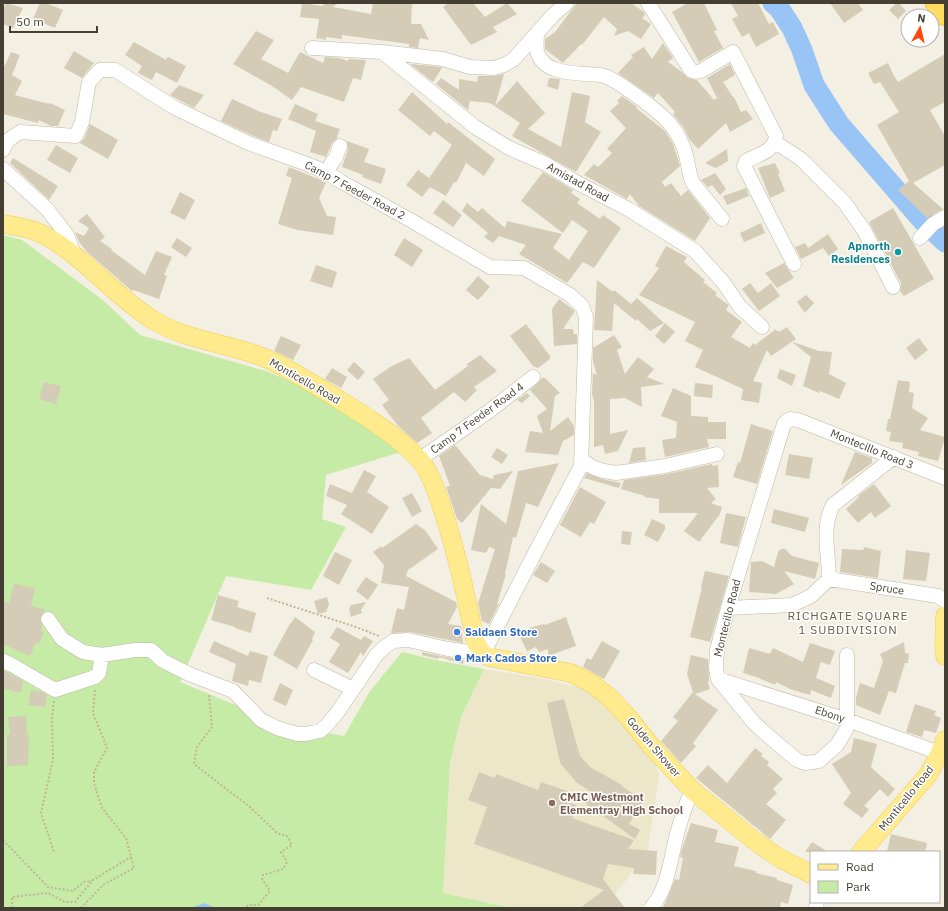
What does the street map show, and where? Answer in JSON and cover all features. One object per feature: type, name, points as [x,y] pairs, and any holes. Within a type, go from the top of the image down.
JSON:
[{"type":"highway","points":[[936,3],[945,15]]},
{"type":"main road","name":"Monticello Road","points":[[3,224],[28,228],[59,243],[123,297],[154,320],[186,335],[252,353],[288,369],[381,427],[420,459],[430,476],[448,524],[476,643],[483,654]]},
{"type":"main road","points":[[945,616],[945,656]]},
{"type":"main road","name":"Golden Shower","points":[[483,654],[494,659],[531,664],[571,673],[591,683],[609,697],[628,717],[652,747],[692,790],[756,842],[781,859],[810,874]]},
{"type":"main road","name":"Monticello Road","points":[[862,851],[928,775],[942,747]]},
{"type":"street","points":[[312,48],[382,52],[443,60],[470,67],[494,68],[504,65],[514,59],[553,15],[567,3]]},
{"type":"street","points":[[648,3],[690,70],[693,72],[701,70],[733,52],[776,136],[775,142],[771,148],[746,161],[744,166],[794,264]]},
{"type":"street","points":[[537,33],[537,52],[545,63],[555,70],[567,73],[603,76],[613,80],[656,111],[671,124],[682,145],[687,159],[689,177],[722,219]]},
{"type":"street","name":"Amistad Road","points":[[382,52],[475,127],[509,148],[546,164],[574,181],[628,209],[695,251],[723,282],[740,307],[762,327]]},
{"type":"street","name":"Camp 7 Feeder Road 2","points":[[3,150],[7,141],[20,132],[76,136],[82,122],[89,82],[100,70],[115,70],[175,108],[248,143],[308,164],[326,172],[490,268],[524,268],[570,295],[582,306],[586,317],[582,460],[580,469],[483,654]]},
{"type":"street","points":[[775,142],[801,159],[844,203],[865,232],[893,287]]},
{"type":"street","points":[[326,172],[336,157],[340,146]]},
{"type":"street","points":[[3,169],[47,209],[67,235],[76,257]]},
{"type":"street","name":"Camp 7 Feeder Road 4","points":[[420,459],[488,412],[533,377]]},
{"type":"street","name":"Montecillo Road","points":[[718,678],[716,668],[717,650],[781,430],[790,419],[798,420]]},
{"type":"street","name":"Montecillo Road 3","points":[[798,420],[945,478]]},
{"type":"street","points":[[582,460],[594,468],[616,472],[665,466],[717,454]]},
{"type":"street","points":[[728,608],[792,606],[811,596],[828,579],[829,562],[826,536],[828,514],[833,505],[894,457]]},
{"type":"street","name":"Spruce","points":[[828,579],[938,596],[945,601]]},
{"type":"street","points":[[48,619],[62,639],[83,652],[102,655],[135,650],[151,650],[163,661],[233,691],[261,720],[277,728],[297,734],[320,731],[326,726],[378,654],[393,641],[408,640],[448,649],[483,654]]},
{"type":"street","points":[[3,661],[55,690],[95,677],[99,672],[102,655]]},
{"type":"street","points":[[718,678],[754,723],[790,755],[802,762],[810,763],[819,761],[838,745],[846,730],[847,655]]},
{"type":"street","points":[[314,670],[353,689]]},
{"type":"street","name":"Ebony","points":[[718,678],[847,720],[942,747]]},
{"type":"street","points":[[651,908],[658,899],[666,880],[676,838],[692,790]]},
{"type":"path","points":[[267,598],[356,627],[393,641]]},
{"type":"path","points":[[81,908],[103,885],[134,868],[126,838],[102,808],[94,783],[94,772],[107,748],[93,714],[96,685],[95,677]]},
{"type":"path","points":[[205,680],[210,700],[212,727],[197,747],[194,764],[250,807],[277,833],[287,836],[292,845],[281,852],[287,862],[283,869],[263,875],[262,879],[270,892],[258,905],[248,905],[246,908]]},
{"type":"path","points":[[54,852],[41,813],[53,760],[52,718],[55,690]]},
{"type":"path","points":[[3,840],[48,887],[73,891],[84,882],[93,880],[131,857]]},
{"type":"path","points":[[12,908],[12,897],[48,893],[65,902],[75,902],[93,880]]},
{"type":"shaded area","name":"CMIC Westmont Elementray High School","points":[[484,669],[539,678],[595,691],[649,748],[659,775],[648,849],[622,886],[608,901],[598,908],[511,908],[443,894],[450,763],[461,717]]},
{"type":"green space","points":[[3,235],[22,240],[104,301],[140,335],[269,372],[315,393],[407,450],[326,475],[322,519],[346,527],[311,590],[226,576],[180,682],[286,726],[344,736],[370,691],[402,652],[484,669],[461,717],[450,763],[443,893],[511,908],[3,908]]},
{"type":"building","points":[[6,3],[23,8],[13,28],[3,24],[3,10]]},
{"type":"building","points":[[40,3],[46,3],[63,10],[55,28],[33,19]]},
{"type":"building","points":[[302,3],[322,6],[325,3],[338,3],[333,7],[371,14],[373,3],[412,3],[411,24],[421,24],[429,40],[420,38],[418,48],[409,47],[409,44],[342,35],[342,39],[326,37],[326,40],[316,38],[319,19],[300,17]]},
{"type":"building","points":[[448,3],[473,3],[485,17],[507,3],[517,14],[493,27],[497,32],[471,45],[443,7]]},
{"type":"building","points":[[577,3],[631,3],[644,12],[645,15],[642,18],[651,24],[641,39],[628,31],[614,36],[617,29],[604,17],[582,45],[581,44],[563,63],[545,49],[545,39],[555,32]]},
{"type":"building","points":[[688,3],[704,3],[717,30],[714,31],[723,48],[699,62],[672,12]]},
{"type":"building","points":[[731,3],[758,3],[769,24],[773,22],[779,34],[756,47],[749,33],[742,37],[732,19],[738,16]]},
{"type":"building","points":[[830,3],[858,3],[863,10],[844,23]]},
{"type":"building","points":[[897,3],[899,3],[903,8],[900,8],[900,17],[898,19],[889,10]]},
{"type":"building","points":[[256,31],[274,40],[261,59],[288,73],[300,52],[323,63],[325,57],[339,58],[348,61],[349,59],[366,60],[361,80],[353,78],[344,102],[301,87],[292,100],[272,86],[233,64]]},
{"type":"building","points":[[134,42],[166,60],[168,57],[186,66],[177,83],[156,72],[152,80],[138,73],[142,66],[125,55]]},
{"type":"building","points":[[663,43],[673,58],[668,62],[688,78],[697,80],[714,100],[717,98],[707,78],[730,64],[735,75],[723,82],[734,97],[741,112],[746,110],[753,119],[730,132],[726,123],[698,149],[690,140],[683,127],[673,114],[675,112],[658,93],[654,98],[618,73],[633,57],[631,55],[644,47],[652,59]]},
{"type":"building","points":[[74,51],[94,63],[82,78],[64,68]]},
{"type":"building","points":[[11,52],[20,55],[12,75],[22,81],[15,95],[50,103],[65,110],[58,126],[51,126],[39,120],[38,123],[3,114],[3,69]]},
{"type":"building","points":[[945,54],[945,102],[930,110],[945,136],[945,165],[913,183],[943,209],[927,218],[898,190],[909,181],[877,125],[899,112],[880,82],[874,84],[868,73],[888,63],[898,82]]},
{"type":"building","points":[[410,64],[441,67],[442,68],[433,82]]},
{"type":"building","points":[[504,74],[495,106],[517,81],[545,113],[528,129],[561,147],[572,92],[590,96],[585,122],[601,132],[576,172],[512,136],[520,123],[490,103],[470,101],[468,110],[436,84],[441,78],[459,90],[459,79],[477,82],[478,76],[494,76]]},
{"type":"building","points":[[549,78],[560,79],[558,90],[547,86]]},
{"type":"building","points":[[179,85],[204,95],[194,108],[170,95]]},
{"type":"building","points":[[412,92],[447,124],[448,122],[495,159],[484,176],[466,163],[456,183],[454,182],[446,196],[430,187],[422,197],[406,185],[418,170],[429,178],[452,145],[434,131],[430,136],[398,110]]},
{"type":"building","points":[[622,96],[665,131],[673,144],[680,166],[662,182],[665,187],[671,183],[681,196],[688,190],[710,218],[695,241],[639,206],[630,194],[627,199],[584,175],[594,164],[598,167],[612,153],[607,149],[626,128],[610,111],[619,103],[617,101]]},
{"type":"building","points":[[232,99],[258,111],[282,119],[277,131],[273,130],[269,142],[221,121]]},
{"type":"building","points":[[295,104],[318,114],[315,121],[340,129],[338,138],[332,143],[326,157],[310,152],[316,131],[288,119]]},
{"type":"building","points":[[90,124],[118,140],[108,159],[80,143],[84,139]]},
{"type":"building","points":[[347,141],[369,149],[364,162],[386,169],[381,184],[342,167],[348,149]]},
{"type":"building","points":[[56,145],[78,158],[70,173],[47,160]]},
{"type":"building","points":[[727,149],[728,161],[716,168],[705,163]]},
{"type":"building","points":[[13,158],[58,186],[49,200],[10,163]]},
{"type":"building","points":[[775,163],[780,173],[778,174],[785,191],[770,198],[758,168]]},
{"type":"building","points":[[289,167],[326,182],[319,198],[327,216],[336,217],[333,235],[297,230],[278,224],[292,178],[286,176]]},
{"type":"building","points":[[543,172],[573,190],[571,193],[580,199],[577,203],[600,219],[603,215],[621,228],[594,268],[583,262],[567,283],[519,254],[526,245],[499,236],[493,243],[484,237],[488,233],[462,211],[467,203],[478,212],[482,208],[505,228],[507,221],[562,234],[553,248],[569,260],[588,231],[572,220],[563,233],[521,201]]},
{"type":"building","points":[[715,173],[726,189],[720,195],[712,185],[708,187],[701,180]]},
{"type":"building","points":[[746,188],[749,196],[727,205],[723,196]]},
{"type":"building","points":[[180,192],[195,200],[185,220],[170,213]]},
{"type":"building","points":[[443,200],[462,215],[453,227],[433,213]]},
{"type":"building","name":"Apnorth Residences","points":[[893,208],[934,279],[904,296],[900,291],[901,283],[869,222]]},
{"type":"building","points":[[87,214],[105,237],[100,241],[145,275],[156,251],[172,257],[164,275],[167,276],[159,299],[133,290],[132,291],[87,252],[79,242],[75,232],[84,236],[89,228],[78,221]]},
{"type":"building","points":[[761,223],[765,233],[744,242],[740,233]]},
{"type":"building","points":[[828,234],[838,249],[829,256],[823,248],[801,259],[795,247],[805,243],[808,248]]},
{"type":"building","points":[[177,238],[192,248],[186,257],[171,247]]},
{"type":"building","points":[[404,238],[423,250],[412,267],[394,255]]},
{"type":"building","points":[[666,246],[687,257],[684,262],[705,280],[703,282],[717,293],[715,295],[729,305],[726,310],[742,322],[731,337],[750,348],[753,343],[755,345],[776,329],[776,331],[777,330],[779,332],[787,327],[796,339],[771,356],[767,350],[753,381],[762,383],[759,403],[741,400],[743,389],[695,367],[703,350],[685,341],[695,322],[639,295],[659,268],[655,266]]},
{"type":"building","points":[[784,263],[794,278],[777,288],[765,273]]},
{"type":"building","points":[[316,265],[337,272],[332,288],[310,281]]},
{"type":"building","points":[[478,276],[490,287],[478,300],[466,290]]},
{"type":"building","points":[[597,280],[613,292],[614,290],[631,304],[637,298],[664,323],[650,331],[637,319],[636,321],[614,303],[612,331],[594,330]]},
{"type":"building","points":[[750,283],[758,293],[771,283],[780,296],[759,311],[742,289]]},
{"type":"building","points":[[806,295],[814,303],[805,313],[797,302]]},
{"type":"building","points":[[559,299],[575,311],[563,329],[573,329],[574,334],[577,334],[577,344],[554,346],[552,309]]},
{"type":"building","points":[[665,323],[675,332],[664,344],[655,336]]},
{"type":"building","points":[[526,324],[550,356],[550,359],[538,368],[533,366],[510,336]]},
{"type":"building","points":[[614,335],[622,347],[617,350],[625,374],[638,357],[654,369],[647,377],[664,384],[641,387],[642,407],[625,398],[610,399],[610,434],[628,430],[618,451],[605,454],[603,445],[594,447],[594,401],[592,394],[593,373],[597,375],[593,362],[593,348]]},
{"type":"building","points":[[281,336],[301,345],[293,360],[274,351]]},
{"type":"building","points":[[919,338],[928,350],[915,360],[906,348]]},
{"type":"building","points":[[793,342],[819,351],[832,352],[829,374],[846,383],[839,399],[803,386],[811,357]]},
{"type":"building","points":[[480,355],[497,371],[474,387],[477,390],[465,402],[454,392],[421,418],[432,433],[417,443],[398,426],[382,405],[389,400],[373,379],[390,367],[409,358],[435,390],[468,366],[467,364]]},
{"type":"building","points":[[354,362],[365,372],[358,380],[347,370]]},
{"type":"building","points":[[332,368],[347,377],[341,388],[325,379]]},
{"type":"building","points":[[780,369],[796,375],[792,386],[777,378]]},
{"type":"building","points":[[542,378],[545,378],[560,393],[555,396],[550,431],[568,417],[574,426],[574,435],[563,441],[558,455],[525,452],[530,431],[543,433],[537,416],[547,409],[530,390]]},
{"type":"building","points":[[898,380],[910,382],[909,392],[914,393],[912,408],[928,418],[920,430],[945,437],[938,461],[918,456],[919,452],[902,448],[903,443],[889,441],[891,432],[886,431]]},
{"type":"building","points":[[44,382],[61,386],[56,404],[39,399]]},
{"type":"building","points":[[695,383],[713,385],[712,398],[694,396]]},
{"type":"building","points":[[673,388],[691,396],[691,416],[708,417],[708,422],[726,422],[726,439],[707,439],[709,447],[665,457],[662,440],[676,438],[677,422],[661,416]]},
{"type":"building","points":[[527,393],[530,396],[522,403],[517,400]]},
{"type":"building","points":[[751,424],[773,431],[757,484],[733,477],[738,462],[740,463]]},
{"type":"building","points":[[455,445],[480,475],[493,479],[494,475],[513,471],[500,489],[491,488],[462,523],[457,519],[446,487],[450,486],[439,456]]},
{"type":"building","points":[[645,447],[646,460],[629,463],[633,448]]},
{"type":"building","points":[[497,448],[508,455],[502,464],[491,457]]},
{"type":"building","points":[[855,452],[872,458],[872,463],[841,485]]},
{"type":"building","points":[[789,454],[813,458],[809,479],[785,475]]},
{"type":"building","points":[[559,463],[538,507],[526,503],[516,538],[513,537],[506,574],[497,604],[499,604],[489,624],[482,621],[478,603],[495,549],[489,547],[486,553],[471,550],[481,504],[506,524],[518,471]]},
{"type":"building","points":[[712,464],[712,466],[718,465],[719,487],[707,488],[716,499],[711,503],[722,507],[720,514],[699,542],[684,531],[698,513],[659,513],[659,499],[644,497],[645,496],[621,489],[624,480],[667,474]]},
{"type":"building","points":[[364,470],[376,476],[367,492],[389,507],[372,534],[341,514],[347,505],[326,496],[330,484],[352,493]]},
{"type":"building","points":[[587,473],[602,479],[621,483],[619,488],[584,478]]},
{"type":"building","points":[[874,484],[891,506],[875,518],[871,512],[858,523],[846,509],[859,497],[858,496]]},
{"type":"building","points":[[580,487],[606,502],[594,524],[590,522],[581,537],[560,525]]},
{"type":"building","points":[[412,493],[422,511],[412,517],[402,498]]},
{"type":"building","points":[[774,509],[809,518],[805,532],[771,523]]},
{"type":"building","points":[[726,513],[746,517],[738,547],[720,543]]},
{"type":"building","points":[[652,519],[665,525],[665,529],[658,542],[644,535]]},
{"type":"building","points":[[416,524],[425,530],[438,549],[408,570],[406,576],[456,602],[457,607],[448,624],[461,626],[463,643],[410,632],[391,633],[397,608],[404,610],[409,587],[381,583],[384,565],[373,552],[381,546],[382,548]]},
{"type":"building","points":[[622,531],[632,532],[630,545],[621,544]]},
{"type":"building","points":[[864,547],[881,551],[878,578],[840,572],[842,549],[863,550]]},
{"type":"building","points":[[781,549],[785,549],[792,556],[819,563],[815,579],[784,571],[794,584],[776,594],[749,592],[751,562],[762,561],[774,567],[778,552]]},
{"type":"building","points":[[906,550],[930,553],[926,581],[903,579]]},
{"type":"building","points":[[335,552],[352,560],[339,585],[323,576]]},
{"type":"building","points":[[541,562],[555,571],[547,583],[533,575]]},
{"type":"building","points":[[705,571],[729,576],[710,642],[690,637]]},
{"type":"building","points":[[366,577],[378,585],[368,600],[356,591]]},
{"type":"building","points":[[14,584],[35,588],[31,606],[45,609],[40,619],[42,625],[41,631],[44,632],[39,644],[36,642],[30,656],[3,644],[3,602],[9,603]]},
{"type":"building","points":[[218,595],[239,601],[237,607],[256,613],[251,633],[211,620]]},
{"type":"building","points":[[327,597],[329,605],[326,612],[318,614],[314,601]]},
{"type":"building","points":[[366,602],[361,610],[362,613],[351,617],[349,609],[351,605]]},
{"type":"building","points":[[295,617],[315,632],[312,639],[313,640],[297,669],[273,655]]},
{"type":"building","points":[[566,617],[576,646],[548,656],[548,649],[539,652],[536,647],[527,651],[519,635],[530,631],[529,628],[545,625]]},
{"type":"building","points":[[337,627],[361,640],[364,636],[373,641],[363,656],[361,652],[348,673],[329,662],[340,644],[330,638]]},
{"type":"building","points":[[214,641],[248,656],[250,651],[268,656],[261,683],[249,680],[248,686],[232,681],[236,664],[209,652]]},
{"type":"building","points":[[602,641],[620,651],[604,679],[583,667],[587,658],[591,660]]},
{"type":"building","points":[[904,642],[905,653],[909,654],[908,663],[905,663],[896,693],[889,691],[880,715],[856,705],[856,698],[860,683],[874,688],[883,661],[880,654]]},
{"type":"building","points":[[810,643],[835,651],[830,665],[821,662],[816,678],[835,686],[831,698],[811,690],[810,695],[790,689],[776,682],[775,685],[743,673],[749,648],[770,654],[773,648],[803,662]]},
{"type":"building","points":[[422,652],[464,660],[463,664],[439,657],[438,659],[422,655]]},
{"type":"building","points":[[691,655],[708,659],[708,683],[710,689],[695,694],[718,710],[693,743],[696,746],[681,763],[661,741],[678,721],[673,717],[693,692],[687,674]]},
{"type":"building","points":[[3,670],[23,681],[21,693],[3,688]]},
{"type":"building","points":[[280,683],[293,690],[286,706],[273,700]]},
{"type":"building","points":[[31,690],[42,692],[47,695],[45,707],[28,705]]},
{"type":"building","points":[[564,699],[580,756],[590,767],[622,785],[643,801],[629,824],[640,830],[635,839],[578,798],[579,796],[592,800],[596,795],[577,783],[560,763],[547,703]]},
{"type":"building","points":[[915,704],[936,711],[934,715],[941,718],[936,733],[924,730],[922,737],[906,732]]},
{"type":"building","points":[[26,716],[27,735],[29,735],[28,765],[7,766],[7,734],[10,734],[8,717]]},
{"type":"building","points":[[854,738],[877,744],[871,767],[895,789],[888,797],[880,789],[864,806],[869,809],[862,818],[843,804],[851,793],[832,764],[851,752]]},
{"type":"building","points":[[755,748],[763,754],[761,756],[769,762],[767,765],[783,779],[773,789],[777,793],[766,804],[786,820],[770,839],[696,778],[708,765],[727,783]]},
{"type":"building","points":[[479,772],[495,778],[496,774],[538,790],[541,782],[567,791],[563,801],[576,805],[572,818],[634,840],[628,849],[657,851],[656,875],[633,874],[634,868],[608,864],[603,879],[625,908],[580,908],[604,890],[474,844],[487,807],[468,800]]},
{"type":"building","points":[[691,823],[718,830],[715,842],[739,847],[734,866],[756,871],[756,873],[777,878],[777,880],[793,885],[788,904],[781,902],[780,908],[663,908],[675,879],[679,880],[683,858],[680,857]]},
{"type":"building","points":[[891,834],[927,843],[925,851],[887,851]]},
{"type":"building","points":[[812,842],[826,851],[810,851],[805,852]]},
{"type":"waterway","points":[[773,3],[779,8],[792,28],[802,50],[814,85],[839,124],[923,221],[945,242]]},
{"type":"waterway","points":[[196,908],[205,905],[211,908]]},
{"type":"place","name":"Apnorth Residences","points":[[898,252]]},
{"type":"place","name":"Saldaen Store","points":[[457,632]]},
{"type":"place","name":"Mark Cados Store","points":[[458,658]]},
{"type":"place","name":"CMIC Westmont Elementray High School","points":[[552,803]]},
{"type":"district","name":"RICHGATE SQUARE 1 SUBDIVISION","points":[[848,623]]}]
